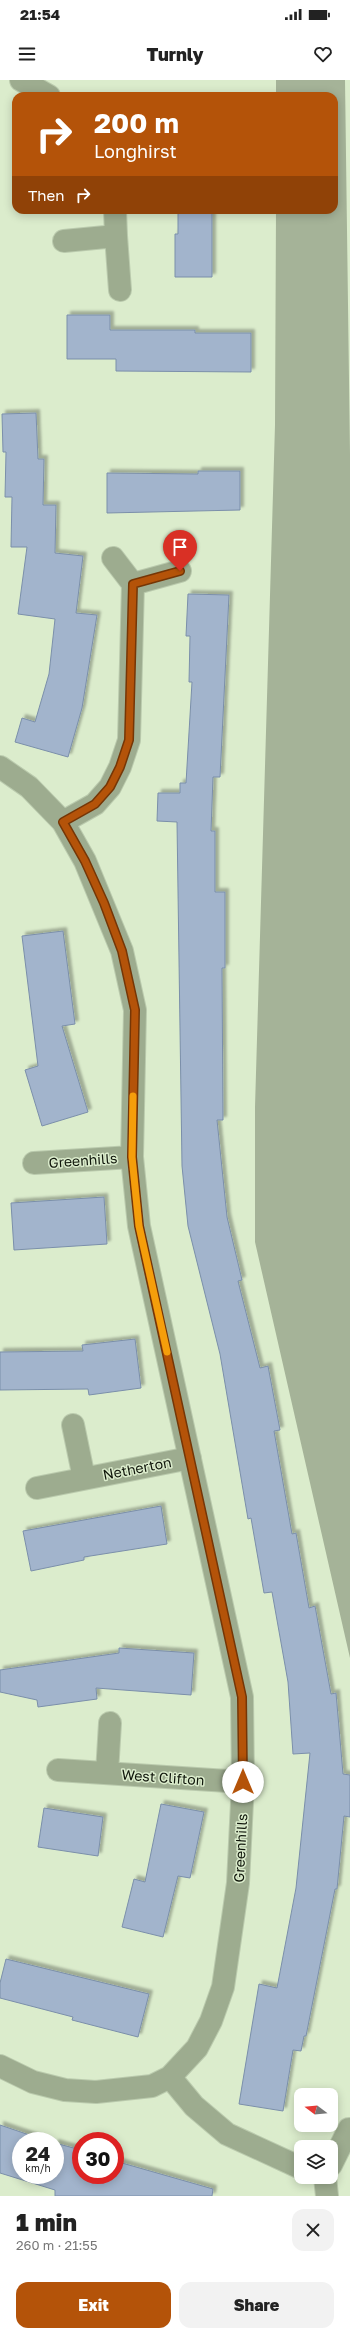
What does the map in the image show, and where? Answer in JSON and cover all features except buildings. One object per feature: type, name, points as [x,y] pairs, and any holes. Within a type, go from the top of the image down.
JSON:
[{"type":"street","points":[[22,80],[42,92]]},
{"type":"street","points":[[115,214],[120,290]]},
{"type":"street","points":[[64,241],[116,236]]},
{"type":"street","points":[[63,822],[95,804],[110,787],[120,767],[129,740],[133,584],[113,558]]},
{"type":"street","points":[[133,584],[180,571]]},
{"type":"street","name":"Greenhills","points":[[0,767],[29,787],[63,822],[85,861],[104,903],[122,951],[135,1010],[132,1157],[139,1226],[242,1697],[243,1782],[238,1883],[223,1987],[211,2021],[197,2048],[170,2077],[152,2086],[125,2090],[96,2092],[65,2090],[33,2082],[0,2066]]},
{"type":"street","name":"Greenhills","points":[[34,1163],[132,1157]]},
{"type":"street","name":"Netherton","points":[[73,1425],[84,1478]]},
{"type":"street","name":"Netherton","points":[[37,1488],[190,1458]]},
{"type":"street","name":"West Clifton","points":[[107,1773],[110,1723]]},
{"type":"street","name":"West Clifton","points":[[58,1770],[243,1782]]},
{"type":"street","points":[[170,2077],[194,2106],[227,2134],[294,2165]]},
{"type":"street","points":[[338,2153],[349,2129]]},
{"type":"green space","points":[[276,80],[345,80],[350,454],[350,1658],[255,1242],[255,1107],[275,425],[276,214],[338,214],[338,92],[276,92]]},
{"type":"slow traffic","points":[[133,1096],[132,1157],[139,1226],[167,1352]]},
{"type":"route","points":[[180,571],[133,584],[129,740],[120,767],[110,787],[95,804],[63,822],[85,861],[104,903],[122,951],[135,1010],[132,1157],[139,1226],[242,1697],[243,1782]]}]
